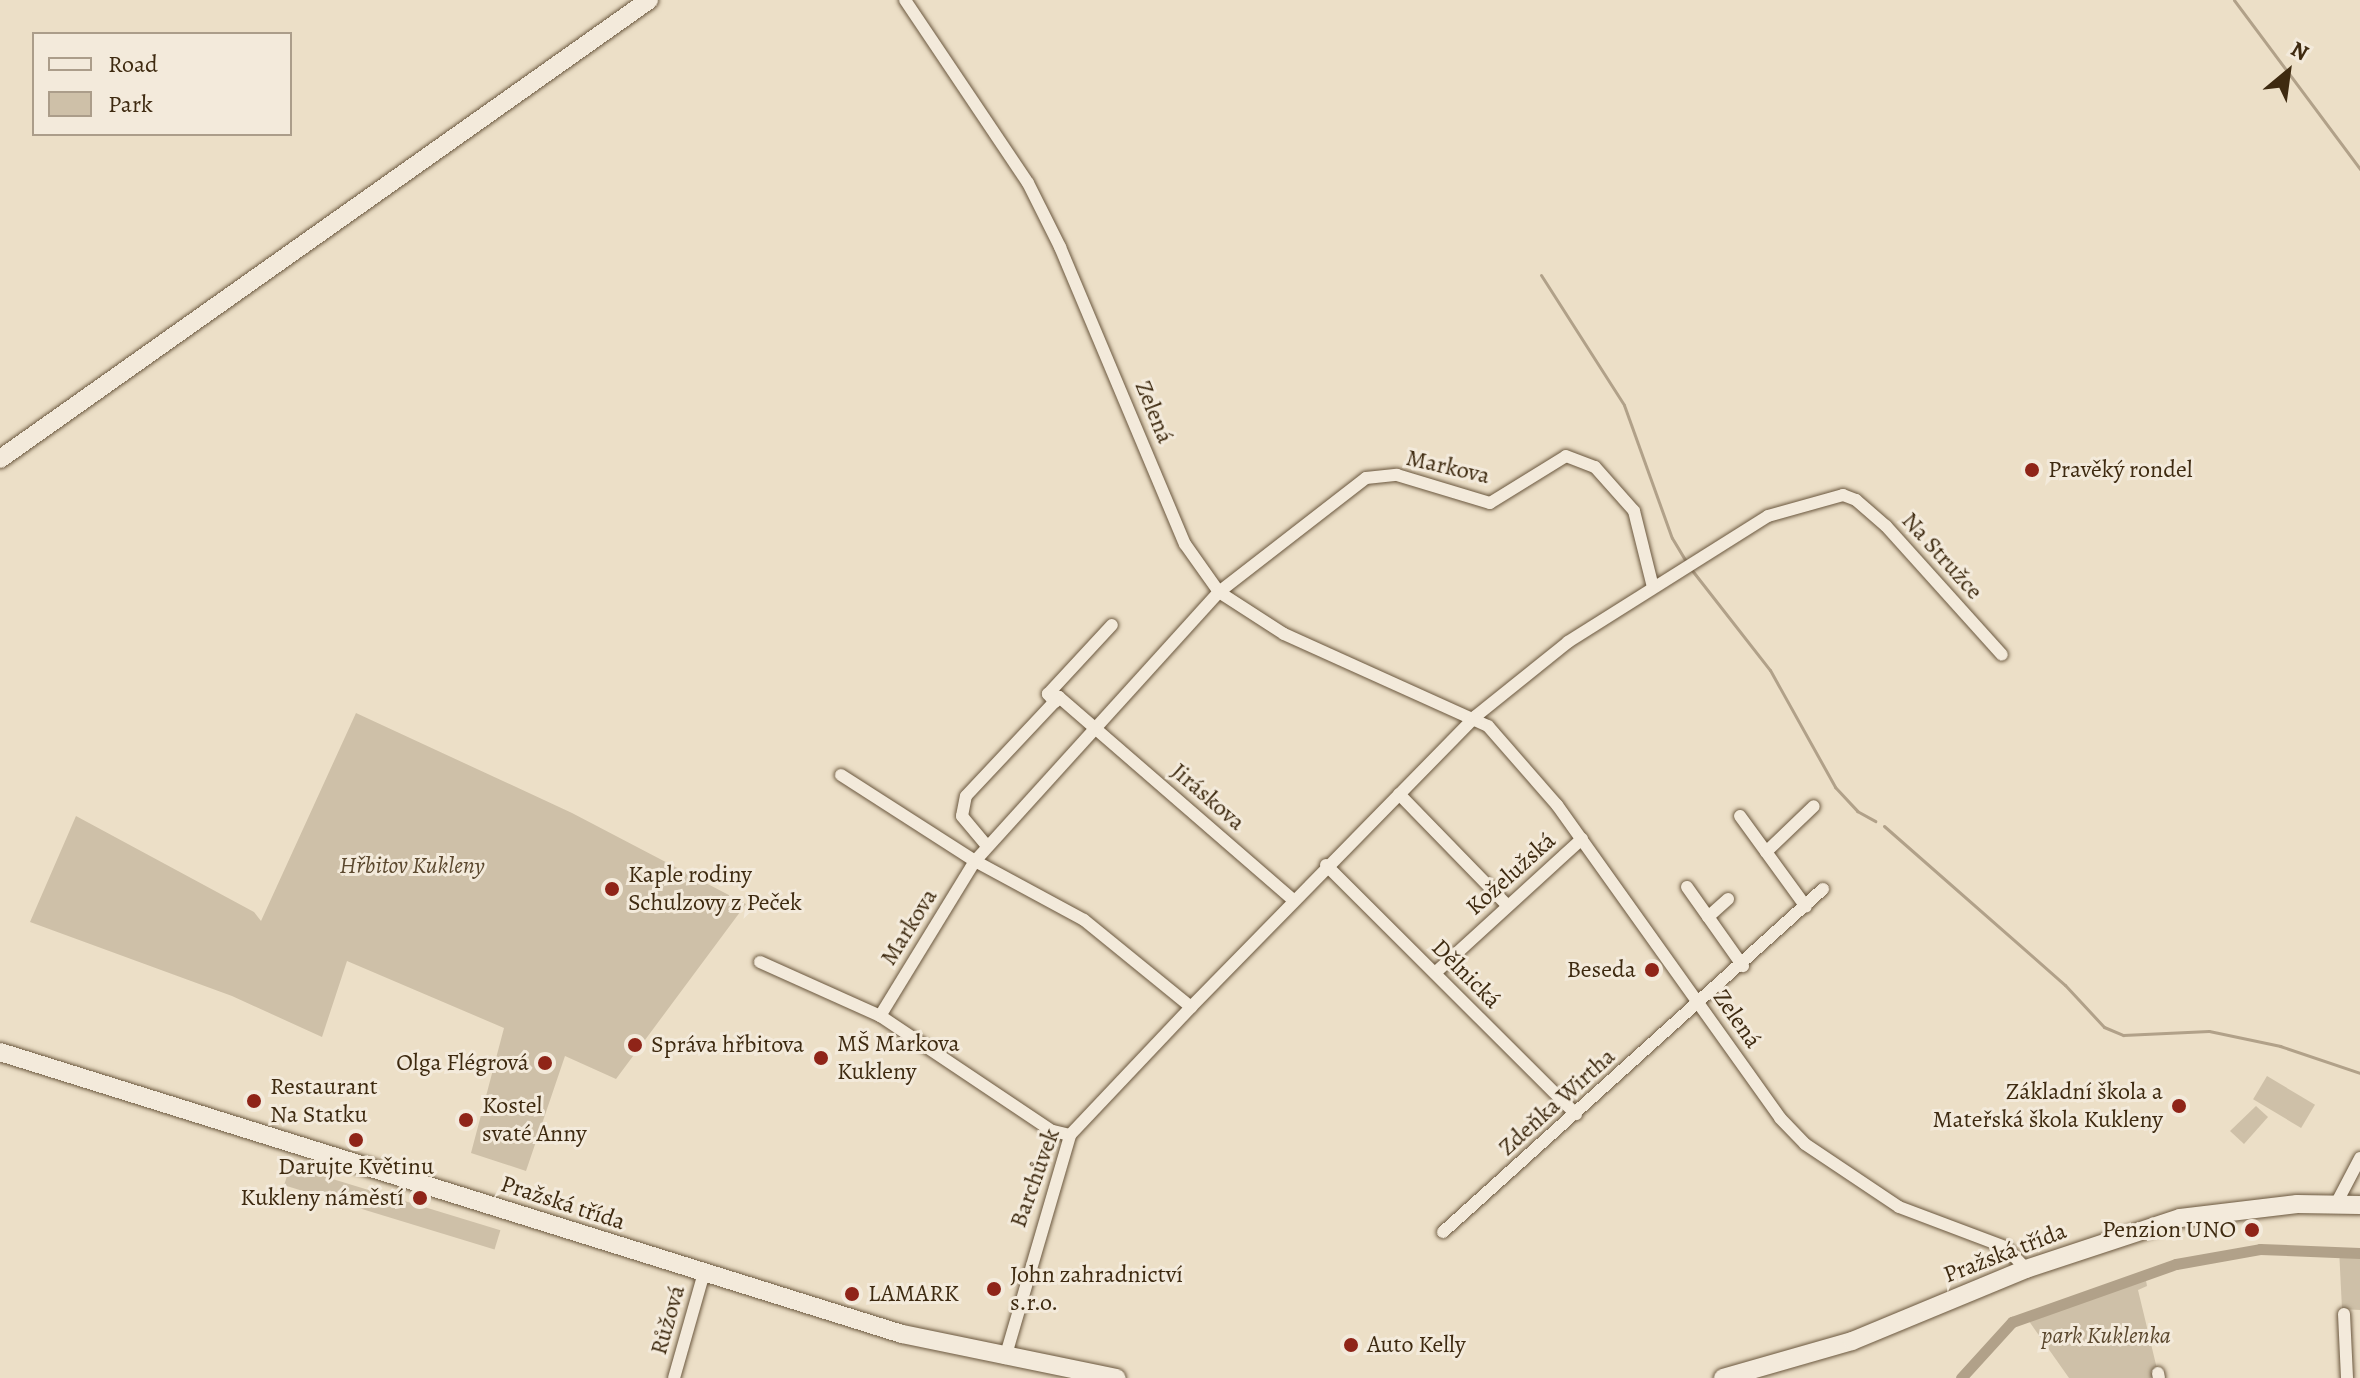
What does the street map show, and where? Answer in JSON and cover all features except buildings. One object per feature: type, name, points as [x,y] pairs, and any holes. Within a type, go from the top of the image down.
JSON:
[{"type":"street","points":[[0,459],[649,0]]},
{"type":"street","name":"Zelená","points":[[905,0],[1028,183],[1066,261],[1185,544],[1219,592],[1284,634],[1476,716],[1499,736],[1582,839],[1699,1004],[1805,1144],[1899,1207],[2005,1247],[2026,1269]]},
{"type":"street","name":"Markova","points":[[880,1016],[987,846],[1219,592],[1366,478],[1397,475],[1490,503],[1566,456],[1595,467],[1634,511],[1653,587]]},
{"type":"street","name":"Na Stružce","points":[[1653,587],[1768,516],[1843,495],[1867,507],[1886,526],[2002,655]]},
{"type":"street","points":[[841,775],[975,861],[1084,920],[1194,1004],[1292,899],[1476,716],[1568,642],[1653,587]]},
{"type":"street","points":[[1055,702],[1048,694],[1112,625]]},
{"type":"street","points":[[987,846],[962,816],[966,796],[1059,697],[1095,728]]},
{"type":"street","name":"Jiráskova","points":[[1095,728],[1292,899]]},
{"type":"street","points":[[1399,794],[1508,906]]},
{"type":"street","points":[[1766,852],[1814,806]]},
{"type":"street","points":[[1740,816],[1806,907]]},
{"type":"street","name":"Koželužská","points":[[1435,973],[1582,839]]},
{"type":"street","name":"Dělnická","points":[[1326,865],[1576,1114]]},
{"type":"street","points":[[1687,887],[1743,966]]},
{"type":"street","name":"Zdeňka Wirtha","points":[[1443,1232],[1743,966],[1823,889]]},
{"type":"street","points":[[1708,917],[1728,899]]},
{"type":"street","points":[[760,962],[880,1016],[1052,1131],[1070,1135]]},
{"type":"street","name":"Barchůvek","points":[[1005,1358],[1070,1135],[1194,1004]]},
{"type":"street","name":"Pražská třída","points":[[0,1052],[902,1334],[1005,1358],[1117,1378]]},
{"type":"street","points":[[2336,1204],[2360,1158]]},
{"type":"street","name":"Pražská třída","points":[[1723,1378],[1852,1341],[2026,1269],[2180,1218],[2221,1210],[2360,1205]]},
{"type":"street","name":"Růžová","points":[[674,1378],[704,1273]]},
{"type":"street","points":[[2344,1314],[2347,1378]]},
{"type":"green space","name":"Hřbitov Kukleny","points":[[356,713],[572,813],[746,904],[616,1079],[565,1056],[526,1171],[471,1153],[504,1028],[347,961],[322,1037],[232,996],[30,922],[76,816],[254,912],[261,921]]},
{"type":"green space","points":[[2267,1076],[2315,1105],[2301,1128],[2253,1099]]},
{"type":"green space","points":[[2256,1106],[2268,1117],[2244,1144],[2230,1131]]},
{"type":"green space","points":[[290,1166],[500,1230],[495,1249],[284,1185]]},
{"type":"green space","points":[[2339,1248],[2360,1248],[2360,1310],[2342,1309]]},
{"type":"green space","name":"park Kuklenka","points":[[2145,1275],[2147,1286],[2138,1290],[2158,1373],[2150,1378],[2069,1378],[2026,1317]]},
{"type":"waterway","points":[[2234,0],[2360,169]]},
{"type":"waterway","points":[[1541,275],[1624,405],[1672,538],[1687,563]]},
{"type":"waterway","points":[[1691,569],[1770,670],[1835,787],[1857,811],[1875,821]]},
{"type":"waterway","points":[[1884,826],[2065,985],[2104,1027],[2123,1035],[2209,1031],[2280,1046],[2360,1073]]},
{"type":"waterway","points":[[1961,1378],[2012,1322],[2176,1264],[2260,1249],[2360,1253]]},
{"type":"place","name":"Pravěký rondel","points":[[2032,470]]},
{"type":"place","name":"Kaple rodiny Schulzovy z Peček","points":[[612,889]]},
{"type":"place","name":"Beseda","points":[[1652,970]]},
{"type":"place","name":"Správa hřbitova","points":[[635,1045]]},
{"type":"place","name":"MŠ Markova Kukleny","points":[[821,1058]]},
{"type":"place","name":"Olga Flégrová","points":[[545,1063]]},
{"type":"place","name":"Restaurant Na Statku","points":[[254,1101]]},
{"type":"place","name":"Základní škola a Mateřská škola Kukleny","points":[[2179,1106]]},
{"type":"place","name":"Kostel svaté Anny","points":[[466,1120]]},
{"type":"place","name":"Darujte Květinu","points":[[356,1140]]},
{"type":"place","name":"Kukleny náměstí","points":[[420,1198]]},
{"type":"place","name":"Penzion UNO","points":[[2252,1230]]},
{"type":"place","name":"John zahradnictví s.r.o.","points":[[994,1289]]},
{"type":"place","name":"LAMARK","points":[[852,1294]]},
{"type":"place","name":"Auto Kelly","points":[[1351,1345]]}]
